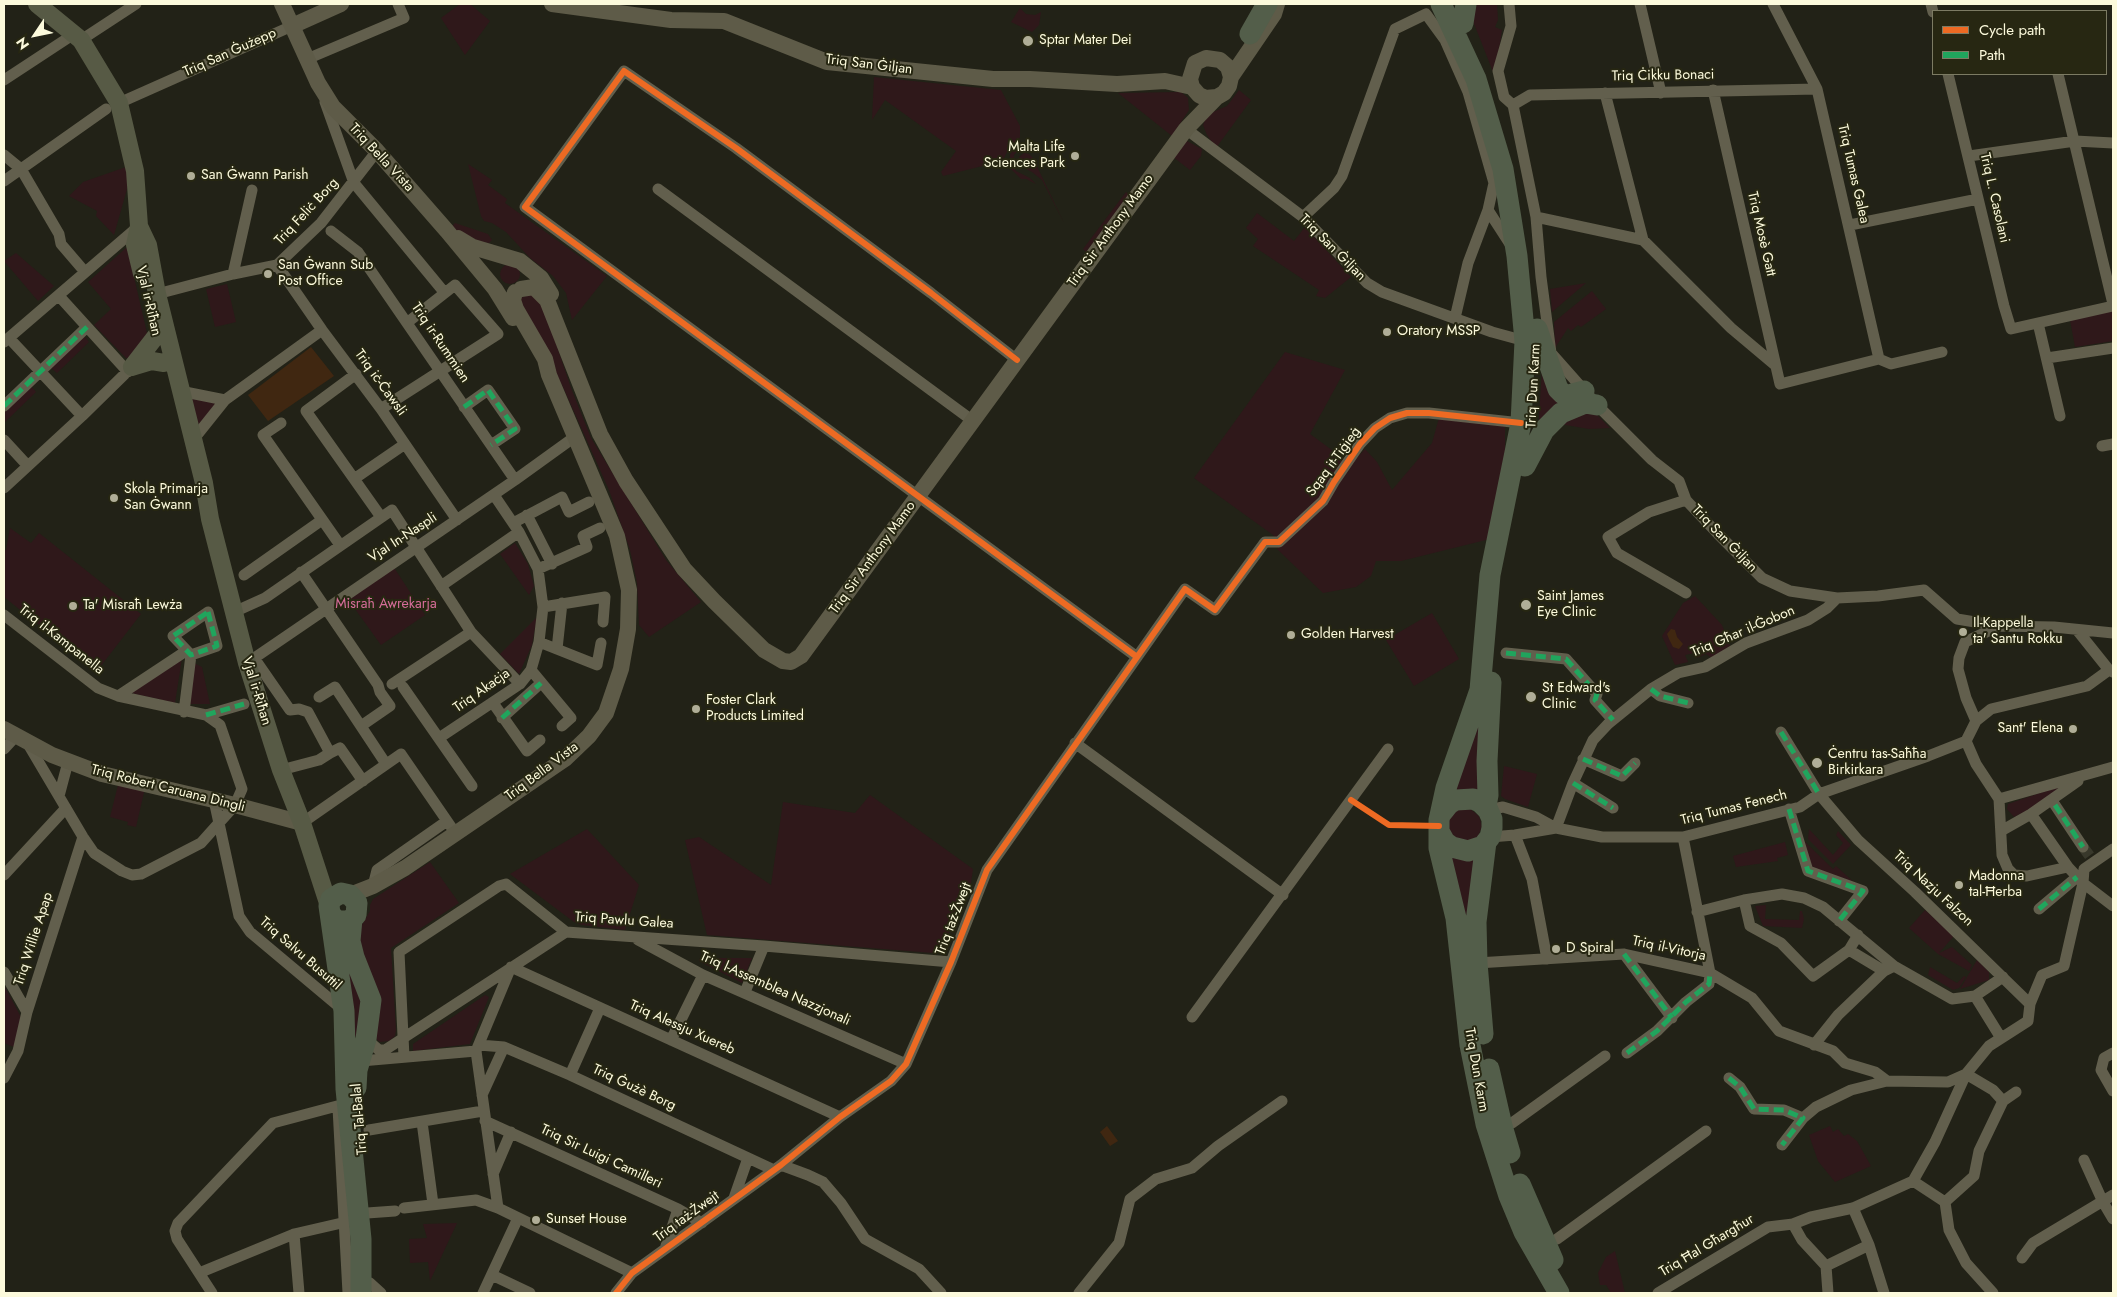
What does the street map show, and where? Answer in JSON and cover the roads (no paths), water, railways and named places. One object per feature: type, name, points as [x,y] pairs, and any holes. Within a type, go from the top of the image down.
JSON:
[{"type":"highway","points":[[1250,34],[1267,4]]},
{"type":"highway","name":"Triq Dun Karm","points":[[1454,4],[1465,13],[1478,58],[1497,109],[1513,165],[1527,247],[1531,335],[1521,423],[1490,575],[1480,690],[1446,788],[1439,848],[1456,918],[1470,1045],[1486,1124],[1509,1196],[1524,1232],[1559,1293]]},
{"type":"highway","name":"Triq Dun Karm","points":[[1433,9],[1476,79],[1503,169],[1538,385],[1533,428],[1501,586],[1490,691],[1487,762],[1487,808],[1492,819],[1492,828],[1488,840],[1476,922],[1477,963],[1483,1043],[1502,1126],[1522,1190],[1541,1229],[1552,1258],[1574,1293]]},
{"type":"highway","points":[[1531,335],[1558,389],[1563,394],[1590,398]]},
{"type":"highway","points":[[1525,466],[1544,430],[1562,413],[1585,403],[1590,398]]},
{"type":"highway","points":[[1487,808],[1473,799],[1464,798],[1456,800],[1449,804],[1441,823],[1445,842],[1459,851],[1473,850],[1488,840]]},
{"type":"highway","name":"Triq Tal-Balal","points":[[344,906],[344,1100],[360,1239],[371,1291]]},
{"type":"highway","name":"Triq Tal-Balal","points":[[344,906],[354,957],[371,1000],[366,1039],[357,1070],[356,1084],[367,1213],[371,1291]]},
{"type":"main road","name":"Vjal ir-Riħan","points":[[37,4],[77,37],[113,106],[134,171],[139,226],[135,245],[156,336],[196,485],[210,519]]},
{"type":"main road","name":"Triq Bella Vista","points":[[282,4],[318,83],[333,107],[377,151],[492,285],[516,309]]},
{"type":"main road","name":"Triq San Ġużepp","points":[[292,26],[341,4]]},
{"type":"main road","name":"Triq San Ġiljan","points":[[552,4],[670,20],[724,21],[827,62],[993,79],[1117,84],[1165,81],[1192,70]]},
{"type":"main road","name":"Triq Sir Anthony Mamo","points":[[1220,60],[1237,49],[1276,4]]},
{"type":"main road","name":"Triq Sir Anthony Mamo","points":[[518,290],[534,287],[547,300],[600,434],[626,481],[684,569],[764,650],[783,661],[791,662],[801,656],[1186,129],[1217,97],[1224,93],[1229,86],[1231,77],[1274,14],[1276,4]]},
{"type":"main road","points":[[1192,70],[1195,63],[1206,58],[1220,60],[1228,67],[1231,77]]},
{"type":"main road","name":"Triq Sir Anthony Mamo","points":[[1186,129],[1194,107],[1194,89],[1190,79],[1192,70]]},
{"type":"main road","name":"Triq San Ġiljan","points":[[1165,81],[1194,89]]},
{"type":"main road","points":[[1194,89],[1205,98],[1217,97]]},
{"type":"main road","name":"Vjal ir-Riħan","points":[[139,226],[148,245],[157,294],[234,612],[251,661],[281,770],[302,823],[313,860],[344,906]]},
{"type":"main road","name":"Triq Bella Vista","points":[[447,231],[473,247],[516,259]]},
{"type":"main road","points":[[506,257],[516,259],[524,266],[527,278],[518,290],[507,293],[492,285],[489,273],[495,263],[506,257]]},
{"type":"main road","name":"Triq Sir Anthony Mamo","points":[[516,259],[541,278],[554,298],[565,345]]},
{"type":"main road","name":"Triq Bella Vista","points":[[344,906],[373,886],[405,868],[451,827],[565,759],[589,736],[606,713],[620,669],[628,630],[629,590],[617,536],[549,375],[492,285]]},
{"type":"main road","name":"Triq Bella Vista","points":[[518,290],[512,300],[545,359],[549,375]]},
{"type":"main road","points":[[130,370],[156,336]]},
{"type":"main road","points":[[130,370],[152,361],[164,364]]},
{"type":"main road","name":"Triq Robert Caruana Dingli","points":[[16,737],[68,762],[102,774],[236,805],[302,823]]},
{"type":"main road","name":"Triq Robert Caruana Dingli","points":[[252,810],[283,806],[291,797]]},
{"type":"street","points":[[4,80],[136,4]]},
{"type":"street","points":[[307,59],[404,18],[398,4]]},
{"type":"street","name":"Triq Dun Karm","points":[[1509,4],[1511,26],[1498,71],[1504,97],[1513,105],[1536,217],[1541,277],[1551,352],[1590,398]]},
{"type":"street","points":[[1640,4],[1661,93]]},
{"type":"street","name":"Triq Tumas Galea","points":[[1777,4],[1817,89],[1850,226],[1879,359]]},
{"type":"street","points":[[1303,217],[1334,188],[1342,176],[1395,29],[1433,9],[1468,92],[1494,183],[1488,210],[1468,263],[1455,318]]},
{"type":"street","name":"Triq San Ġużepp","points":[[4,181],[113,106],[292,26]]},
{"type":"street","points":[[1017,360],[924,287],[736,148],[624,70],[525,206],[1137,656]]},
{"type":"street","name":"Triq L. Casolani","points":[[1948,75],[2011,329],[2038,323]]},
{"type":"street","points":[[2058,75],[2113,305],[2038,323],[2060,416]]},
{"type":"street","name":"Triq Bella Vista","points":[[318,83],[354,182],[444,292]]},
{"type":"street","name":"Triq Ċikku Bonaci","points":[[1513,105],[1530,95],[1817,89]]},
{"type":"street","name":"Triq Mosè Gatt","points":[[1713,90],[1780,384],[1879,359]]},
{"type":"street","points":[[1604,93],[1643,240],[1732,328],[1775,365]]},
{"type":"street","name":"Triq San Ġiljan","points":[[1186,129],[1303,217],[1367,284],[1382,292],[1492,332],[1531,335]]},
{"type":"street","points":[[1969,156],[2075,142],[2113,143]]},
{"type":"street","name":"Triq Feliċ Borg","points":[[157,294],[233,274],[277,265],[321,223],[377,151]]},
{"type":"street","points":[[4,155],[22,169],[59,234],[61,244],[86,272]]},
{"type":"street","points":[[658,189],[973,422]]},
{"type":"street","points":[[233,274],[252,190]]},
{"type":"street","points":[[1850,226],[1978,199]]},
{"type":"street","name":"Triq Dun Karm","points":[[1488,210],[1517,256]]},
{"type":"street","points":[[1536,217],[1643,240]]},
{"type":"street","points":[[82,416],[40,371],[6,340],[139,226]]},
{"type":"street","name":"Triq ir-Rummien","points":[[331,231],[358,252],[515,480]]},
{"type":"street","name":"Triq iċ-Ċawsli","points":[[277,265],[322,330],[356,374],[457,520]]},
{"type":"street","points":[[381,410],[498,334],[455,286],[444,292],[408,322]]},
{"type":"street","points":[[4,488],[27,464],[82,416],[130,370],[59,296]]},
{"type":"street","points":[[4,406],[86,326]]},
{"type":"street","points":[[193,440],[225,400],[322,330]]},
{"type":"street","points":[[2047,358],[2113,348]]},
{"type":"street","points":[[1879,359],[1891,364],[1942,352]]},
{"type":"street","points":[[356,374],[306,410],[381,517]]},
{"type":"street","points":[[464,407],[488,390],[515,429],[491,445]]},
{"type":"street","points":[[180,392],[225,400]]},
{"type":"street","name":"Triq San Ġiljan","points":[[1590,398],[1652,460],[1679,481],[1686,500],[1762,578],[1790,591],[1837,598],[1878,596],[1924,590],[1957,619],[1999,626],[2113,633]]},
{"type":"street","name":"Sqaq it-Tiġieġ","points":[[1266,542],[1280,542],[1323,502],[1360,444],[1375,428],[1390,418],[1407,413],[1422,413],[1521,423]]},
{"type":"street","points":[[281,423],[263,435],[340,545]]},
{"type":"street","name":"Vjal In-Naspli","points":[[251,661],[327,610],[357,586],[494,495],[576,436]]},
{"type":"street","points":[[4,440],[27,464]]},
{"type":"street","points":[[354,479],[405,444]]},
{"type":"street","name":"Triq Akaċja","points":[[439,738],[520,684],[532,670],[539,642],[543,607],[538,569],[516,527],[494,495]]},
{"type":"street","points":[[441,586],[516,527],[527,515],[562,497],[570,512],[589,502]]},
{"type":"street","points":[[1686,500],[1649,512],[1608,537],[1618,553],[1686,593]]},
{"type":"street","points":[[234,612],[265,598],[392,510],[471,632],[520,684]]},
{"type":"street","points":[[527,515],[552,564]]},
{"type":"street","points":[[244,575],[322,520]]},
{"type":"street","points":[[538,569],[587,547],[583,536],[600,528]]},
{"type":"street","name":"Triq taż-Żwejt","points":[[616,1293],[632,1273],[702,1223],[840,1117],[891,1081],[906,1064],[987,870],[1075,742],[1185,589],[1215,610],[1266,542]]},
{"type":"street","points":[[302,572],[378,684],[380,692],[390,706],[361,726]]},
{"type":"street","points":[[543,607],[605,597],[603,622]]},
{"type":"street","name":"Triq Għar il-Ġobon","points":[[1556,828],[1573,783],[1593,740],[1613,720],[1651,688],[1678,673],[1705,666],[1746,644],[1808,620],[1827,608],[1837,598]]},
{"type":"street","points":[[557,649],[562,603]]},
{"type":"street","name":"Triq il-Kampanella","points":[[4,615],[98,688],[118,696],[184,712],[206,715],[244,704]]},
{"type":"street","points":[[1976,721],[1966,698],[1958,668],[1959,658],[1965,642],[1999,626]]},
{"type":"street","points":[[2068,867],[2027,876],[2014,874],[2008,869],[2002,855],[1999,799],[1976,764],[1966,741],[1976,721],[1991,709],[2087,686],[2111,671],[2077,630]]},
{"type":"street","points":[[471,632],[397,685],[439,738],[472,786]]},
{"type":"street","points":[[539,642],[598,665],[601,643]]},
{"type":"street","points":[[118,696],[188,653],[184,712]]},
{"type":"street","points":[[1506,653],[1566,659],[1597,694],[1596,700],[1613,720]]},
{"type":"street","points":[[251,661],[290,710],[299,709],[308,712],[330,753]]},
{"type":"street","points":[[532,670],[571,718],[562,726]]},
{"type":"street","points":[[502,718],[541,683]]},
{"type":"street","points":[[319,697],[335,687],[386,764]]},
{"type":"street","points":[[1651,688],[1660,696],[1688,703]]},
{"type":"street","points":[[492,703],[526,750],[540,740]]},
{"type":"street","points":[[4,749],[16,737],[47,777],[94,853],[109,864],[132,875],[141,874],[201,842],[236,805],[242,789],[220,725],[206,715]]},
{"type":"street","name":"Triq Nazju Falzon","points":[[1781,732],[1820,794],[1858,840],[1915,892],[2030,1004]]},
{"type":"street","name":"Triq Tumas Fenech","points":[[1487,808],[1503,807],[1536,817],[1556,828],[1602,837],[1683,837],[1800,807],[1820,794],[1966,741]]},
{"type":"street","points":[[1075,742],[1283,895]]},
{"type":"street","points":[[281,770],[319,760],[340,748],[363,781]]},
{"type":"street","points":[[1192,1017],[1388,749]]},
{"type":"street","points":[[302,823],[401,754],[451,827]]},
{"type":"street","points":[[47,777],[47,763],[52,755]]},
{"type":"street","points":[[1584,759],[1622,776],[1635,764]]},
{"type":"street","points":[[59,796],[68,762]]},
{"type":"street","points":[[1999,799],[2113,767]]},
{"type":"street","points":[[2001,831],[2031,814],[2088,775]]},
{"type":"street","points":[[1573,783],[1613,808]]},
{"type":"street","name":"Triq Salvu Busuttil","points":[[214,800],[239,916],[250,932],[344,1011]]},
{"type":"street","points":[[2055,805],[2083,847]]},
{"type":"street","points":[[4,876],[66,808]]},
{"type":"street","points":[[1789,809],[1808,871],[1862,891],[1839,921]]},
{"type":"street","points":[[2031,814],[2068,867],[2080,880],[2113,906]]},
{"type":"street","name":"Triq Tumas Fenech","points":[[1488,840],[1556,828]]},
{"type":"street","points":[[1515,836],[1532,879],[1547,959]]},
{"type":"street","name":"Triq Willie Apap","points":[[4,1078],[18,1051],[27,1012],[83,837]]},
{"type":"street","points":[[1627,1053],[1657,1031],[1686,1002],[1709,984],[1710,973],[1683,837]]},
{"type":"street","points":[[1993,1293],[1966,1263],[1949,1230],[1945,1202],[1913,1181],[1935,1142],[1966,1074],[1989,1046],[2028,1021],[2030,1004],[2042,976],[2064,966],[2080,880],[2084,869],[2113,850]]},
{"type":"street","points":[[2039,909],[2080,880]]},
{"type":"street","name":"Triq Pawlu Galea","points":[[404,1039],[399,952],[499,886],[506,884],[566,932],[950,962]]},
{"type":"street","points":[[1697,912],[1744,900],[1782,894],[1804,898],[1823,907],[1858,935],[1889,968]]},
{"type":"street","points":[[1744,900],[1750,926],[1780,942],[1813,976],[1849,950],[1858,935]]},
{"type":"street","points":[[366,1039],[379,1050],[385,1050],[566,932]]},
{"type":"street","name":"Triq l-Assemblea Nazzjonali","points":[[633,937],[703,975],[906,1064]]},
{"type":"street","points":[[745,992],[764,946]]},
{"type":"street","points":[[1849,950],[1952,999],[1975,996],[2003,977]]},
{"type":"street","points":[[1624,954],[1672,1018]]},
{"type":"street","name":"Triq il-Vitorja","points":[[1477,963],[1624,954],[1710,973],[1752,998],[1780,1031],[1833,1051],[1845,1063],[1875,1072],[1887,1081],[1948,1082],[1966,1074]]},
{"type":"street","points":[[498,1208],[481,1097],[478,1048],[511,967]]},
{"type":"street","name":"Triq Alessju Xuereb","points":[[511,967],[840,1117]]},
{"type":"street","points":[[1814,1045],[1838,1016],[1889,968]]},
{"type":"street","points":[[4,972],[27,1012]]},
{"type":"street","points":[[671,1040],[703,975]]},
{"type":"street","points":[[1975,996],[2001,1038]]},
{"type":"street","points":[[570,1075],[600,1008]]},
{"type":"street","points":[[404,1039],[404,1056]]},
{"type":"street","points":[[481,1097],[504,1047]]},
{"type":"street","name":"Triq Ġużè Borg","points":[[361,1061],[478,1048],[504,1047],[570,1075],[748,1158],[808,1174],[823,1182],[841,1203],[865,1239],[919,1269],[941,1293]]},
{"type":"street","points":[[2109,1055],[2101,1070],[2113,1091]]},
{"type":"street","points":[[1512,1122],[1605,1056]]},
{"type":"street","points":[[1966,1074],[1993,1090],[2003,1102]]},
{"type":"street","points":[[1728,1078],[1740,1087],[1754,1109],[1784,1110],[1803,1118]]},
{"type":"street","points":[[1782,1145],[1803,1118],[1816,1107],[1842,1094],[1887,1081]]},
{"type":"street","points":[[1945,1202],[1974,1176],[1979,1151],[2003,1102],[2016,1092]]},
{"type":"street","points":[[212,1293],[177,1240],[175,1231],[178,1223],[273,1123],[344,1100]]},
{"type":"street","name":"Triq Tal-Balal","points":[[344,1100],[348,1293]]},
{"type":"street","points":[[1079,1293],[1119,1243],[1130,1199],[1156,1179],[1192,1168],[1218,1146],[1282,1101]]},
{"type":"street","points":[[369,1130],[422,1122],[484,1116]]},
{"type":"street","name":"Triq Sir Luigi Camilleri","points":[[484,1116],[512,1132],[678,1209],[702,1223]]},
{"type":"street","points":[[422,1122],[433,1204]]},
{"type":"street","points":[[1557,1239],[1706,1131]]},
{"type":"street","points":[[493,1174],[512,1132]]},
{"type":"street","name":"Triq taż-Żwejt","points":[[734,1198],[748,1158]]},
{"type":"street","points":[[2084,1160],[2113,1219]]},
{"type":"street","name":"Triq Ħal Għargħur","points":[[1658,1293],[1768,1227],[1793,1224],[1811,1217],[1853,1208],[1913,1181]]},
{"type":"street","points":[[2022,1258],[2033,1243],[2113,1195]]},
{"type":"street","points":[[367,1213],[476,1200],[498,1208],[632,1273]]},
{"type":"street","points":[[1853,1208],[1869,1245],[1884,1293]]},
{"type":"street","name":"Triq taż-Żwejt","points":[[665,1249],[678,1209]]},
{"type":"street","points":[[483,1293],[518,1218]]},
{"type":"street","points":[[199,1272],[294,1234],[346,1222]]},
{"type":"street","points":[[1793,1224],[1802,1240],[1826,1266],[1828,1293]]},
{"type":"street","points":[[294,1234],[299,1293]]},
{"type":"street","points":[[1826,1266],[1869,1245]]},
{"type":"street","points":[[492,1275],[530,1293]]},
{"type":"tunnel","points":[[2083,847],[2094,862]]},
{"type":"place","name":"Sptar Mater Dei","points":[[1028,41]]},
{"type":"place","name":"Malta Life Sciences Park","points":[[1075,156]]},
{"type":"place","name":"San Ġwann Parish","points":[[191,176]]},
{"type":"place","name":"San Ġwann Sub Post Office","points":[[268,274]]},
{"type":"place","name":"Oratory MSSP","points":[[1387,332]]},
{"type":"place","name":"Skola Primarja San Ġwann","points":[[114,498]]},
{"type":"place","name":"Saint James Eye Clinic","points":[[1526,605]]},
{"type":"place","name":"Ta' Misraħ Lewża","points":[[73,606]]},
{"type":"place","name":"Il-Kappella ta' Santu Rokku","points":[[1963,632]]},
{"type":"place","name":"Golden Harvest","points":[[1291,635]]},
{"type":"place","name":"St Edward's Clinic","points":[[1531,697]]},
{"type":"place","name":"Foster Clark Products Limited","points":[[696,709]]},
{"type":"place","name":"Sant' Elena","points":[[2073,729]]},
{"type":"place","name":"Ċentru tas-Saħħa Birkirkara","points":[[1817,763]]},
{"type":"place","name":"Madonna tal-Ħerba","points":[[1959,885]]},
{"type":"place","name":"D Spiral","points":[[1556,949]]},
{"type":"place","name":"Sunset House","points":[[536,1220]]},
{"type":"park label","name":"Misraħ Awrekarja","points":[[386,605]]}]
